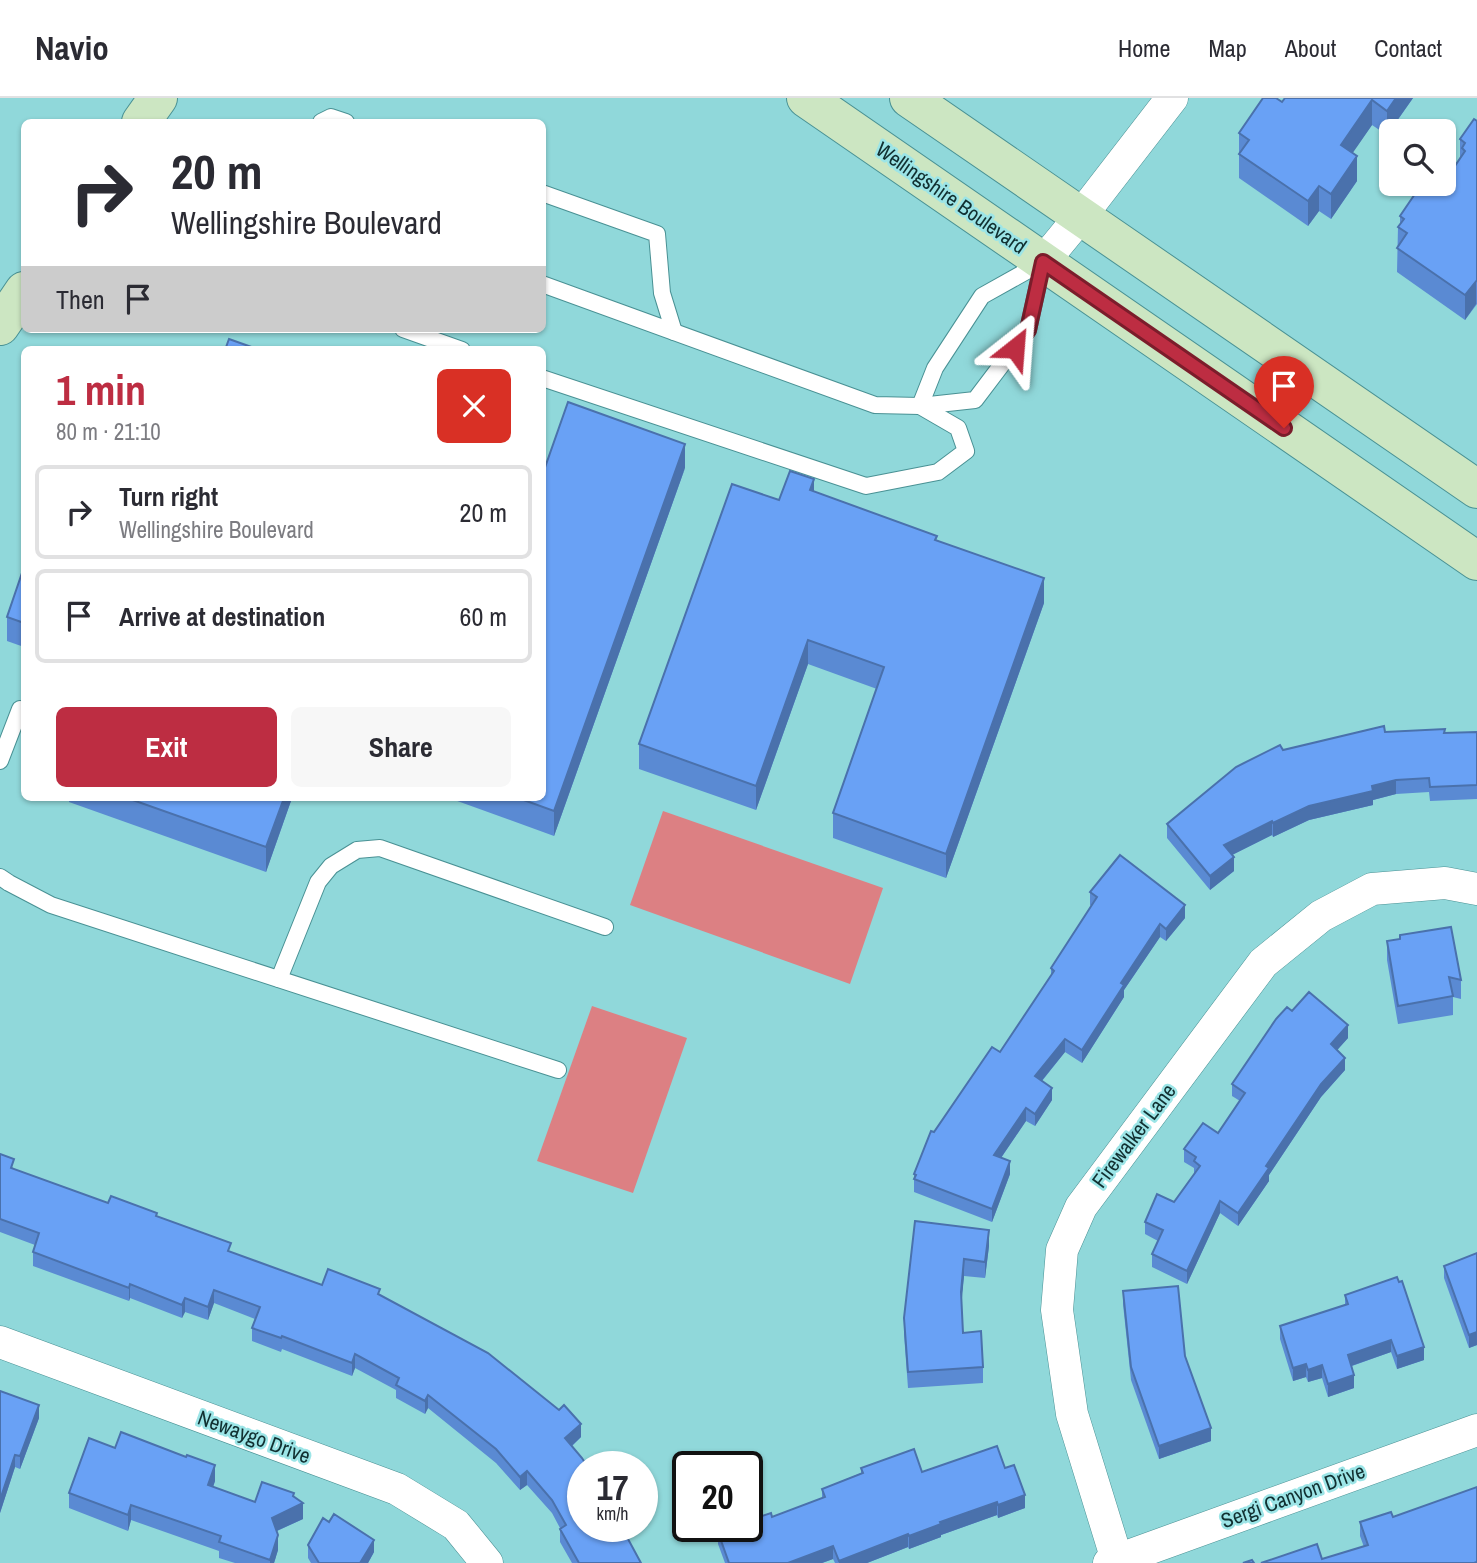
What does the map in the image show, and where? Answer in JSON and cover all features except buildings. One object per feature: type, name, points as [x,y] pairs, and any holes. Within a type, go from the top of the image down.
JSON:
[{"type":"street","points":[[143,119],[158,98]]},
{"type":"street","name":"Wellingshire Boulevard","points":[[806,98],[1477,561]]},
{"type":"street","points":[[909,98],[1477,489]]},
{"type":"street","points":[[1043,262],[1172,98]]},
{"type":"street","points":[[0,326],[21,295]]},
{"type":"street","name":"Firewalker Lane","points":[[1113,1562],[1072,1414],[1057,1310],[1062,1250],[1081,1207],[1262,963],[1321,916],[1372,889],[1445,883],[1477,889]]},
{"type":"street","name":"Newaygo Drive","points":[[0,1342],[397,1489],[456,1525],[487,1563]]},
{"type":"street","name":"Sergi Canyon Drive","points":[[1113,1562],[1477,1430]]},
{"type":"lane","points":[[546,194],[657,234],[662,293],[674,331]]},
{"type":"lane","points":[[920,406],[934,368],[982,296],[1043,262]]},
{"type":"lane","points":[[546,285],[875,405],[920,406],[975,400],[1028,330],[1043,262]]},
{"type":"lane","points":[[414,333],[451,346]]},
{"type":"lane","points":[[546,379],[866,486],[938,472],[966,451],[958,428],[920,406]]},
{"type":"lane","points":[[0,761],[20,709]]},
{"type":"lane","points":[[279,979],[318,882],[331,866],[357,850],[380,848],[605,927]]},
{"type":"lane","points":[[0,877],[51,905],[558,1070]]},
{"type":"shaded area","points":[[663,811],[883,888],[850,984],[630,905]]},
{"type":"shaded area","points":[[592,1006],[687,1038],[633,1193],[537,1161]]},
{"type":"route","points":[[1015,348],[1028,330],[1043,262],[1284,428]]}]
